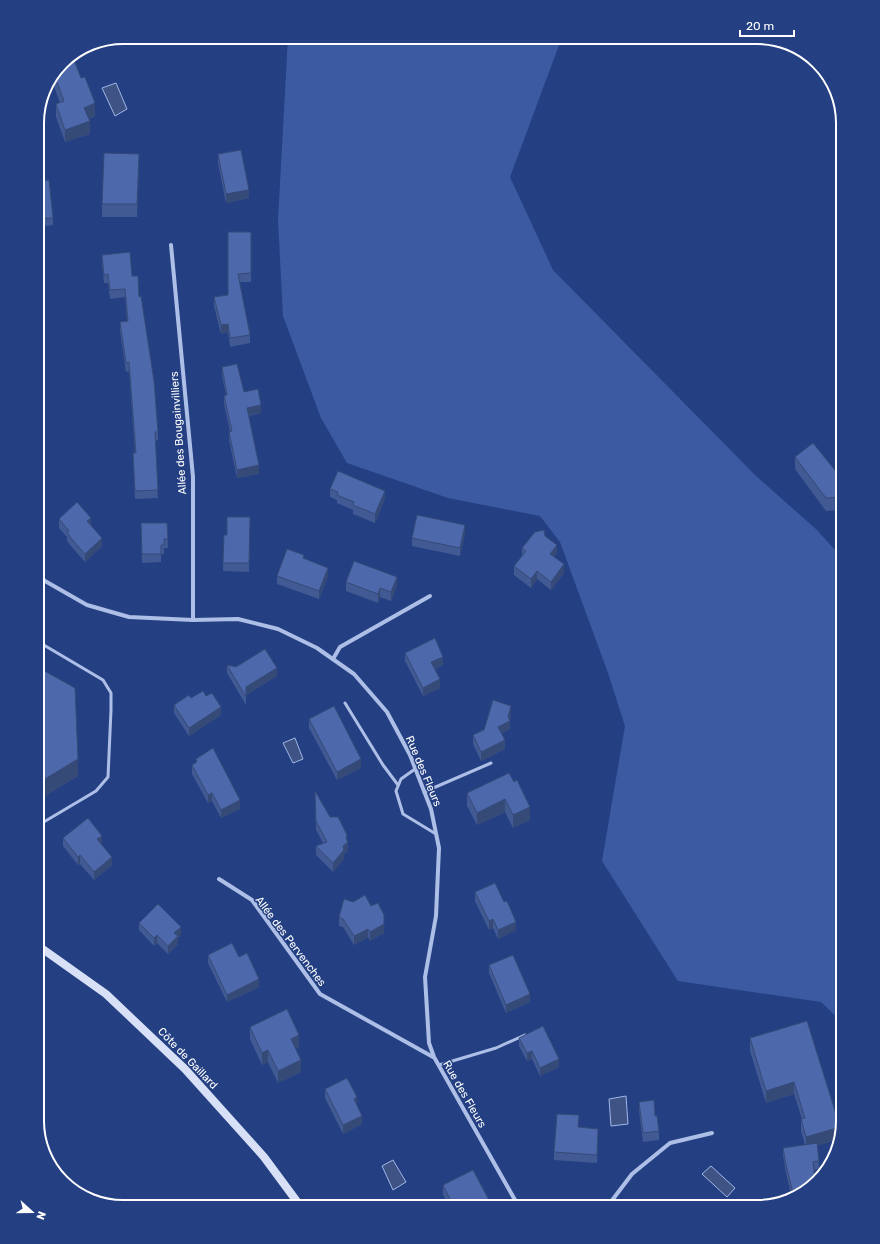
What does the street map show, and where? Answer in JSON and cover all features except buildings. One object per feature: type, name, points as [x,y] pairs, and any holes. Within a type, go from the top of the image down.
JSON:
[{"type":"street","name":"Allée des Bougainvilliers","points":[[171,245],[193,477],[193,620]]},
{"type":"street","name":"Rue des Fleurs","points":[[45,581],[87,605],[129,617],[193,620],[238,619],[278,629],[317,648],[354,674],[387,712],[410,755],[431,809],[439,848],[436,916],[425,977],[429,1043],[434,1057],[515,1200]]},
{"type":"street","points":[[333,659],[340,647],[430,596]]},
{"type":"street","name":"Allée des Pervenches","points":[[219,879],[252,900],[320,994],[434,1057]]},
{"type":"street","name":"Côte de Gaillard","points":[[44,950],[106,994],[185,1069],[264,1157],[296,1200]]},
{"type":"street","points":[[612,1200],[632,1174],[670,1143],[712,1133]]},
{"type":"lane","points":[[44,645],[103,680],[111,693],[108,777],[96,791],[44,822]]},
{"type":"lane","points":[[344,703],[383,765],[398,785]]},
{"type":"lane","points":[[424,792],[491,763]]},
{"type":"lane","points":[[415,769],[401,779],[396,791],[403,814],[436,834]]},
{"type":"lane","points":[[439,1065],[496,1048],[528,1034]]},
{"type":"shaded area","points":[[288,44],[559,44],[510,177],[553,270],[756,476],[817,530],[836,551],[836,1016],[821,1002],[678,981],[602,861],[625,726],[608,673],[560,542],[540,516],[448,498],[347,463],[321,418],[283,316],[278,220]]},
{"type":"shaded area","points":[[116,83],[127,109],[115,116],[102,88]]},
{"type":"shaded area","points":[[295,738],[303,759],[293,763],[283,743]]},
{"type":"shaded area","points":[[626,1096],[628,1124],[611,1126],[609,1099]]},
{"type":"shaded area","points":[[393,1160],[406,1182],[393,1190],[382,1166]]},
{"type":"shaded area","points":[[711,1166],[735,1188],[727,1197],[702,1174]]}]
